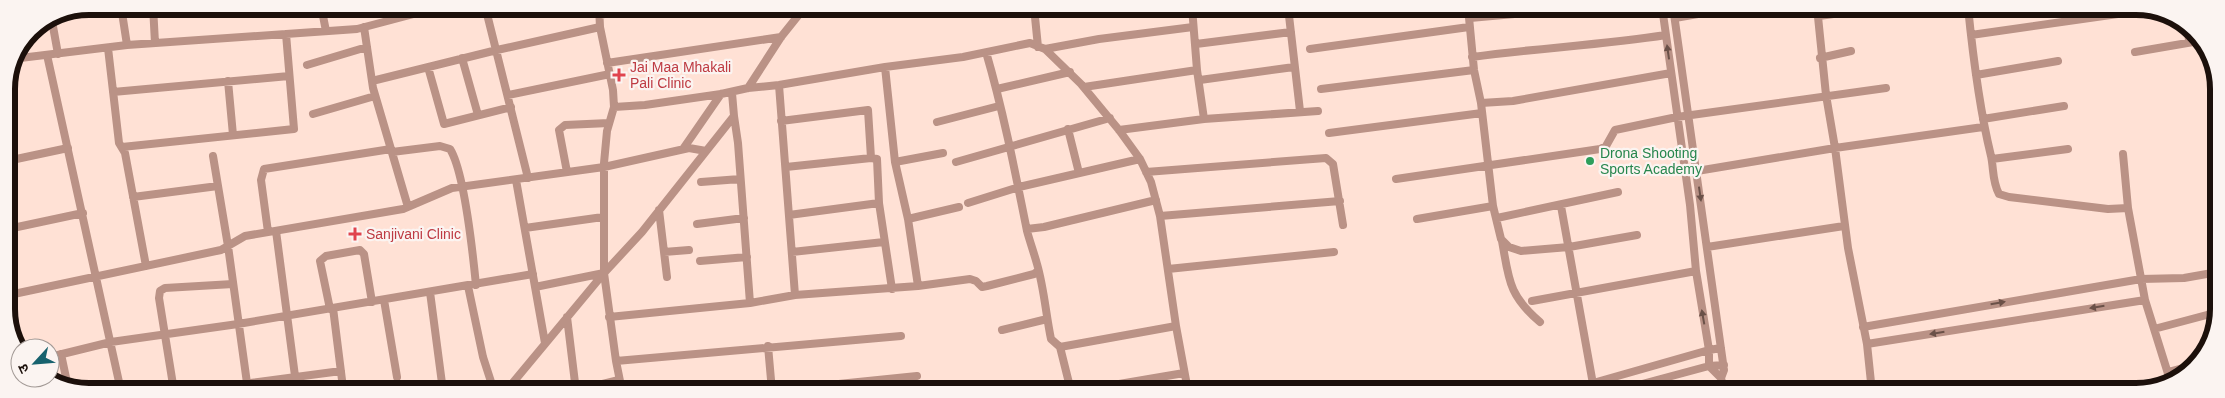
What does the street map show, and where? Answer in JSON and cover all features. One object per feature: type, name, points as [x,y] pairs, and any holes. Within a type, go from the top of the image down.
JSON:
[{"type":"street","points":[[123,15],[128,45]]},
{"type":"street","points":[[153,15],[155,43]]},
{"type":"street","points":[[323,15],[326,31]]},
{"type":"street","points":[[22,58],[128,45],[364,27],[410,15]]},
{"type":"street","points":[[487,15],[528,178]]},
{"type":"street","points":[[599,15],[614,107],[606,131],[603,218],[604,273],[620,383]]},
{"type":"street","points":[[748,88],[781,37],[798,15]]},
{"type":"street","points":[[1036,15],[1042,48]]},
{"type":"street","points":[[1192,15],[1197,70],[1200,80],[1204,119]]},
{"type":"street","points":[[1289,15],[1300,111]]},
{"type":"street","points":[[1469,15],[1472,57],[1481,103],[1494,206],[1502,238],[1507,275],[1512,290],[1531,315],[1540,322]]},
{"type":"street","points":[[1470,18],[1504,15]]},
{"type":"street","points":[[1663,15],[1690,205],[1696,271],[1709,350],[1709,366],[1721,378]]},
{"type":"street","points":[[1674,15],[1724,365],[1721,378],[1722,383]]},
{"type":"street","points":[[1675,18],[1692,15]]},
{"type":"street","points":[[1826,15],[1819,16],[1820,58],[1835,148],[1844,226],[1854,286],[1867,344],[1871,383]]},
{"type":"street","points":[[1969,15],[1983,123],[1992,159],[1996,188],[1999,194],[2009,197],[2108,209],[2128,208]]},
{"type":"street","points":[[1971,35],[2117,15]]},
{"type":"street","points":[[53,25],[58,54]]},
{"type":"street","points":[[364,27],[375,96],[408,207]]},
{"type":"street","points":[[372,81],[462,58],[600,27]]},
{"type":"street","points":[[1042,48],[1099,38],[1193,27]]},
{"type":"street","points":[[1310,49],[1469,27]]},
{"type":"street","points":[[1196,44],[1291,32]]},
{"type":"street","points":[[122,147],[294,129],[286,34]]},
{"type":"street","points":[[1472,57],[1526,49],[1579,46],[1666,35]]},
{"type":"street","points":[[607,63],[781,37]]},
{"type":"street","points":[[2189,37],[2189,42]]},
{"type":"street","points":[[2135,52],[2193,42]]},
{"type":"street","points":[[614,107],[645,105],[732,93],[748,88],[930,62],[1030,43],[1042,48],[1084,87],[1119,130],[1140,159],[1146,172],[1160,216],[1186,383]]},
{"type":"street","points":[[307,65],[367,46]]},
{"type":"street","points":[[108,48],[120,143],[125,153],[146,266]]},
{"type":"street","points":[[1820,58],[1851,51]]},
{"type":"street","points":[[986,52],[997,89],[999,106],[1038,271],[1051,339],[1060,347],[1069,383]]},
{"type":"street","points":[[47,55],[119,383]]},
{"type":"street","points":[[462,58],[478,116]]},
{"type":"street","points":[[1976,74],[2058,61]]},
{"type":"street","points":[[428,67],[444,124],[511,108]]},
{"type":"street","points":[[885,67],[895,162],[908,219],[918,286]]},
{"type":"street","points":[[1200,80],[1294,67]]},
{"type":"street","points":[[1084,87],[1197,70]]},
{"type":"street","points":[[1321,88],[1474,70]]},
{"type":"street","points":[[997,89],[1070,72]]},
{"type":"street","points":[[1481,103],[1513,101],[1672,73]]},
{"type":"street","points":[[508,95],[610,74]]},
{"type":"street","points":[[113,92],[289,76]]},
{"type":"street","points":[[228,81],[233,135]]},
{"type":"street","points":[[779,85],[795,295]]},
{"type":"street","points":[[1396,179],[1600,149],[1606,146],[1615,130],[1677,117],[1886,88]]},
{"type":"street","points":[[732,93],[738,143],[750,303]]},
{"type":"street","points":[[684,149],[722,94]]},
{"type":"street","points":[[313,114],[375,96]]},
{"type":"street","points":[[938,122],[999,106]]},
{"type":"street","points":[[1697,172],[1983,123],[2064,106]]},
{"type":"street","points":[[781,121],[868,110],[871,158]]},
{"type":"street","points":[[1119,130],[1204,119],[1318,110]]},
{"type":"street","points":[[1329,133],[1482,113]]},
{"type":"street","points":[[512,383],[604,273],[642,232],[734,116]]},
{"type":"street","points":[[956,162],[1110,118]]},
{"type":"street","points":[[567,172],[559,130],[565,125],[609,123]]},
{"type":"street","points":[[1068,129],[1079,173]]},
{"type":"street","points":[[295,376],[287,316],[261,180],[264,169],[392,151],[446,146],[453,154],[461,187],[476,285]]},
{"type":"street","points":[[15,159],[68,148]]},
{"type":"street","points":[[15,294],[221,250],[245,236],[403,210],[440,192],[461,187],[604,167],[689,148],[706,151]]},
{"type":"street","points":[[1992,159],[2068,150]]},
{"type":"street","points":[[895,162],[943,153]]},
{"type":"street","points":[[2123,154],[2128,208],[2145,300],[2169,375]]},
{"type":"street","points":[[213,156],[228,246],[247,383],[341,371]]},
{"type":"street","points":[[786,167],[871,158],[877,159],[879,203],[892,289]]},
{"type":"street","points":[[1146,172],[1326,158],[1333,164],[1343,225]]},
{"type":"street","points":[[968,203],[1019,187],[1140,159]]},
{"type":"street","points":[[701,182],[740,178]]},
{"type":"street","points":[[516,180],[545,343]]},
{"type":"street","points":[[133,197],[218,186]]},
{"type":"street","points":[[1497,218],[1561,206],[1618,192]]},
{"type":"street","points":[[1027,229],[1044,227],[1156,200]]},
{"type":"street","points":[[1160,216],[1340,201]]},
{"type":"street","points":[[789,215],[879,203]]},
{"type":"street","points":[[908,219],[959,206]]},
{"type":"street","points":[[1417,219],[1494,206]]},
{"type":"street","points":[[1561,206],[1593,383]]},
{"type":"street","points":[[659,210],[667,277]]},
{"type":"street","points":[[15,228],[83,213]]},
{"type":"street","points":[[525,228],[603,218]]},
{"type":"street","points":[[697,224],[744,218]]},
{"type":"street","points":[[1706,247],[1844,226]]},
{"type":"street","points":[[1502,238],[1509,247],[1521,251],[1569,247],[1637,235]]},
{"type":"street","points":[[792,252],[884,242]]},
{"type":"street","points":[[342,383],[332,308],[320,261],[326,256],[360,250],[364,254],[372,302]]},
{"type":"street","points":[[664,252],[689,250]]},
{"type":"street","points":[[1168,269],[1334,252]]},
{"type":"street","points":[[700,261],[747,257]]},
{"type":"street","points":[[609,316],[750,303],[795,295],[892,289],[970,279],[976,281],[982,287],[1034,274],[1038,271]]},
{"type":"street","points":[[1532,301],[1696,271]]},
{"type":"street","points":[[535,287],[604,273]]},
{"type":"street","points":[[1863,326],[2141,279],[2184,278],[2210,273]]},
{"type":"street","points":[[66,379],[61,354],[111,342],[238,324],[533,274]]},
{"type":"street","points":[[173,383],[159,298],[160,291],[165,288],[233,284]]},
{"type":"street","points":[[468,286],[483,357],[491,383]]},
{"type":"street","points":[[430,292],[442,383]]},
{"type":"street","points":[[384,300],[397,377]]},
{"type":"street","points":[[1867,344],[2145,300]]},
{"type":"street","points":[[2154,329],[2209,314]]},
{"type":"street","points":[[567,317],[574,383]]},
{"type":"street","points":[[1002,330],[1047,319]]},
{"type":"street","points":[[1060,347],[1176,326]]},
{"type":"street","points":[[616,361],[768,346],[901,336]]},
{"type":"street","points":[[768,346],[771,383]]},
{"type":"street","points":[[1596,383],[1721,348]]},
{"type":"street","points":[[1648,383],[1709,366],[1724,365]]},
{"type":"street","points":[[1123,383],[1184,372]]},
{"type":"street","points":[[859,383],[917,376]]},
{"type":"street","points":[[902,379],[902,383]]},
{"type":"street","points":[[607,383],[619,380]]},
{"type":"place","name":"Jai Maa Mhakali Pali Clinic","points":[[619,75]]},
{"type":"place","name":"Drona Shooting Sports Academy","points":[[1590,161]]},
{"type":"place","name":"Sanjivani Clinic","points":[[355,234]]}]
